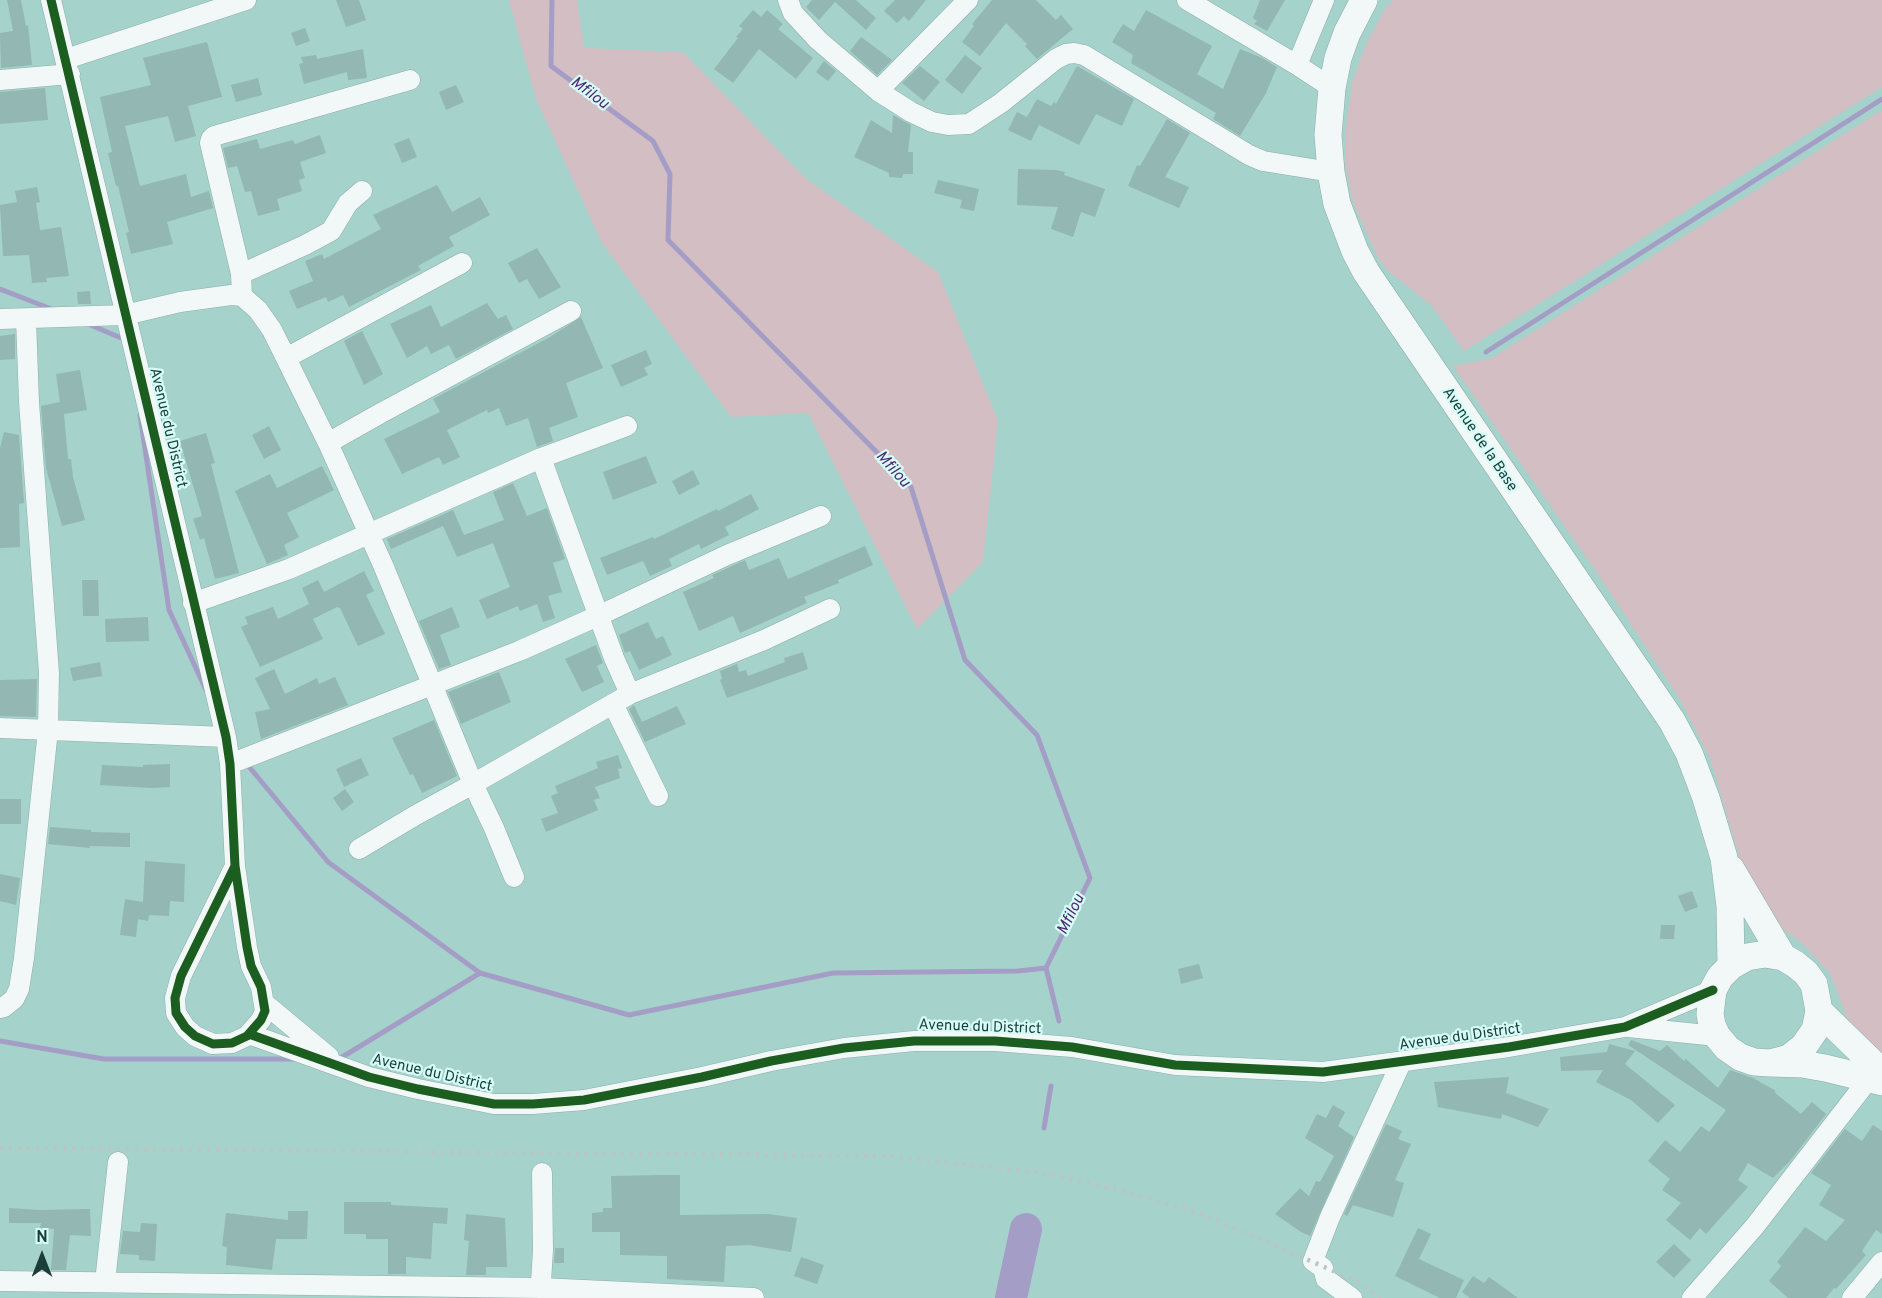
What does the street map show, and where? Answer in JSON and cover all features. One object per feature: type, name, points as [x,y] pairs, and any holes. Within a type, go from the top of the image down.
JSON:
[{"type":"main road","name":"Avenue de la Base","points":[[1364,0],[1347,33],[1338,58],[1332,88],[1328,135],[1336,204],[1366,272],[1672,721],[1689,753],[1724,858],[1730,906],[1731,966]]},
{"type":"main road","name":"Avenue de la Base","points":[[1724,858],[1783,957],[1795,964],[1810,978],[1818,997],[1820,1011]]},
{"type":"main road","points":[[1783,957],[1765,954],[1747,957],[1731,966],[1720,977],[1713,990],[1710,1014],[1717,1036],[1727,1048],[1740,1057],[1754,1062],[1802,1064],[1877,1075]]},
{"type":"main road","points":[[1770,1063],[1789,1058],[1804,1046],[1815,1030],[1820,1011]]},
{"type":"main road","points":[[1820,1011],[1877,1075]]},
{"type":"street","name":"Avenue du District","points":[[51,0],[226,737],[230,764],[235,866],[247,947],[264,1003],[340,1066]]},
{"type":"street","points":[[0,80],[68,66],[246,0]]},
{"type":"street","points":[[788,0],[793,13],[818,40],[878,91],[932,122],[948,125],[969,124],[1001,103],[1056,59],[1066,54],[1084,55],[1249,155],[1263,161],[1331,171]]},
{"type":"street","points":[[878,91],[968,0]]},
{"type":"street","points":[[1187,0],[1298,65],[1332,88]]},
{"type":"street","points":[[1298,65],[1324,0]]},
{"type":"street","points":[[242,296],[241,274],[210,143],[214,136],[410,80]]},
{"type":"street","points":[[241,274],[331,231],[348,203],[362,191]]},
{"type":"street","points":[[286,358],[462,263]]},
{"type":"street","points":[[0,319],[125,315],[180,302],[231,295],[242,296],[258,310],[272,330],[328,443],[514,877]]},
{"type":"street","points":[[328,443],[572,311]]},
{"type":"street","points":[[0,1008],[14,999],[19,988],[48,730],[49,673],[29,402],[26,319]]},
{"type":"street","points":[[193,603],[289,569],[541,458],[627,426]]},
{"type":"street","points":[[541,458],[600,615],[614,658],[622,699],[658,796]]},
{"type":"street","points":[[230,764],[433,686],[600,615],[727,555],[821,516]]},
{"type":"street","points":[[359,849],[622,699],[764,640],[830,609]]},
{"type":"street","points":[[0,728],[226,737]]},
{"type":"street","name":"Avenue du District","points":[[235,866],[181,976],[175,998],[176,1013],[184,1027],[195,1036],[213,1044],[232,1043],[249,1034],[369,1077],[494,1104],[584,1100],[781,1059],[844,1048],[914,1041],[995,1041],[1072,1047],[1175,1065],[1323,1072],[1401,1063],[1625,1027],[1713,990]]},
{"type":"street","points":[[249,1034],[261,1020],[265,1011],[264,1003]]},
{"type":"street","name":"Avenue du District","points":[[1625,1027],[1717,1036]]},
{"type":"street","points":[[1344,1296],[1326,1279],[1323,1268],[1313,1261],[1330,1217],[1401,1063]]},
{"type":"street","points":[[1692,1298],[1755,1226],[1877,1075]]},
{"type":"street","points":[[105,1281],[118,1162]]},
{"type":"street","points":[[540,1293],[543,1250],[542,1173]]},
{"type":"street","points":[[1852,1298],[1882,1263]]},
{"type":"street","points":[[0,1281],[82,1290],[105,1281],[186,1291],[540,1293],[754,1298]]},
{"type":"shaded area","points":[[509,0],[577,0],[584,48],[683,52],[805,178],[938,272],[998,421],[983,562],[917,629],[808,413],[731,417],[602,243],[536,99]]},
{"type":"shaded area","points":[[1393,0],[1882,0],[1882,87],[1464,351],[1431,305],[1388,271],[1378,258],[1353,202],[1345,164],[1346,127],[1352,83],[1366,44],[1385,9]]},
{"type":"shaded area","points":[[1882,110],[1882,1057],[1866,1045],[1846,1016],[1831,975],[1801,942],[1777,925],[1744,873],[1710,758],[1680,700],[1606,586],[1453,366],[1492,358]]},
{"type":"building","points":[[7,0],[21,0],[26,26],[28,25],[32,65],[1,68],[0,33],[13,31]]},
{"type":"building","points":[[336,0],[359,0],[366,20],[346,27]]},
{"type":"building","points":[[812,0],[856,0],[876,18],[866,30],[835,2],[819,20],[806,7]]},
{"type":"building","points":[[895,0],[926,0],[909,21],[904,16],[897,23],[884,11]]},
{"type":"building","points":[[992,0],[1036,0],[1056,20],[1061,15],[1073,29],[1037,59],[1025,46],[1027,44],[1006,23],[980,56],[962,42],[974,26],[972,24]]},
{"type":"building","points":[[1260,0],[1285,0],[1267,31],[1254,24],[1257,21],[1253,18]]},
{"type":"building","points":[[753,10],[761,17],[767,10],[783,24],[778,29],[813,58],[796,79],[759,49],[733,83],[714,69],[738,38],[736,37],[743,29],[739,26]]},
{"type":"building","points":[[1146,10],[1212,46],[1197,74],[1223,89],[1240,49],[1277,67],[1266,93],[1240,136],[1213,119],[1216,113],[1131,63],[1133,55],[1112,42],[1123,24],[1134,31]]},
{"type":"building","points":[[305,28],[310,41],[296,46],[291,33]]},
{"type":"building","points":[[861,37],[892,60],[877,75],[850,51]]},
{"type":"building","points":[[207,42],[222,97],[188,106],[196,136],[175,142],[168,116],[125,126],[140,186],[186,174],[191,197],[209,191],[213,208],[167,222],[173,244],[131,254],[126,233],[129,232],[108,153],[112,152],[100,97],[151,85],[143,58]]},
{"type":"building","points":[[363,49],[367,78],[348,80],[347,72],[304,84],[299,64],[303,63],[301,57],[316,55],[317,59]]},
{"type":"building","points":[[965,55],[982,68],[962,94],[945,80]]},
{"type":"building","points":[[824,61],[836,71],[828,81],[816,72]]},
{"type":"building","points":[[920,66],[940,82],[924,101],[902,83]]},
{"type":"building","points":[[1077,66],[1134,99],[1122,126],[1096,114],[1079,145],[1039,125],[1031,141],[1008,130],[1017,112],[1027,117],[1037,99],[1051,106],[1054,102],[1056,104]]},
{"type":"building","points":[[258,78],[262,95],[236,102],[231,85]]},
{"type":"building","points":[[456,85],[464,102],[446,110],[439,92]]},
{"type":"building","points":[[45,88],[48,120],[0,124],[0,92]]},
{"type":"building","points":[[893,115],[911,125],[908,152],[913,152],[913,174],[903,174],[902,178],[889,177],[889,173],[854,157],[871,120],[892,133]]},
{"type":"building","points":[[1167,119],[1190,133],[1165,177],[1189,187],[1179,208],[1128,186],[1137,165],[1140,166]]},
{"type":"building","points":[[320,135],[326,153],[300,162],[305,178],[299,180],[302,191],[277,199],[280,210],[258,216],[251,191],[245,192],[237,166],[228,168],[223,148],[257,139],[260,149],[293,140],[295,144]]},
{"type":"building","points":[[409,138],[417,157],[402,163],[394,144]]},
{"type":"building","points":[[1018,169],[1065,172],[1064,175],[1105,189],[1095,217],[1081,212],[1073,237],[1051,229],[1058,207],[1017,205]]},
{"type":"building","points":[[938,180],[979,189],[974,211],[960,208],[962,200],[934,193]]},
{"type":"building","points":[[437,185],[452,212],[480,197],[490,215],[449,237],[454,246],[418,266],[421,270],[349,307],[343,295],[328,302],[326,297],[297,309],[289,291],[313,281],[305,261],[322,254],[324,259],[381,229],[373,215]]},
{"type":"building","points":[[37,187],[40,202],[36,203],[40,230],[61,227],[69,276],[46,278],[47,282],[32,283],[29,255],[3,256],[0,205],[17,202],[15,191]]},
{"type":"building","points":[[537,248],[561,287],[539,299],[527,279],[519,283],[508,263]]},
{"type":"building","points":[[90,291],[91,304],[78,304],[77,292]]},
{"type":"building","points":[[487,303],[498,319],[506,315],[513,329],[456,359],[449,345],[431,354],[427,346],[407,358],[390,324],[431,305],[441,327]]},
{"type":"building","points":[[581,317],[603,368],[566,383],[578,417],[549,428],[553,441],[537,447],[528,418],[506,426],[499,408],[488,413],[487,410],[447,430],[460,457],[443,465],[439,457],[402,474],[384,439],[440,412],[433,399],[550,337]]},
{"type":"building","points":[[362,331],[383,374],[364,385],[344,341]]},
{"type":"building","points":[[15,334],[15,359],[0,360],[0,336]]},
{"type":"building","points":[[646,350],[652,364],[644,368],[648,375],[621,387],[611,365]]},
{"type":"building","points":[[80,370],[87,410],[64,414],[68,459],[71,459],[73,477],[85,520],[62,526],[46,468],[41,406],[60,402],[56,374]]},
{"type":"building","points":[[269,426],[281,450],[264,459],[252,435]]},
{"type":"building","points":[[4,432],[19,435],[24,503],[19,504],[20,547],[0,548],[0,448]]},
{"type":"building","points":[[206,433],[215,463],[211,464],[239,573],[215,579],[204,538],[200,540],[193,519],[202,516],[180,441]]},
{"type":"building","points":[[646,456],[657,483],[613,500],[603,472]]},
{"type":"building","points":[[322,466],[334,490],[287,513],[299,537],[284,545],[288,555],[267,564],[235,491],[270,474],[277,488]]},
{"type":"building","points":[[693,470],[700,484],[679,495],[672,481]]},
{"type":"building","points":[[513,483],[527,516],[547,508],[565,559],[553,563],[562,592],[548,596],[555,618],[543,622],[537,604],[520,611],[518,606],[487,619],[479,600],[510,587],[493,543],[457,557],[443,526],[391,549],[387,539],[453,510],[464,535],[504,520],[493,492]]},
{"type":"building","points":[[751,494],[759,509],[725,527],[729,535],[701,549],[699,544],[669,559],[672,566],[650,576],[643,561],[607,575],[600,558],[653,537],[654,539]]},
{"type":"building","points":[[865,546],[873,565],[838,580],[839,583],[804,597],[807,603],[740,633],[733,616],[699,631],[683,592],[714,578],[712,575],[745,560],[749,570],[779,558],[788,579]]},
{"type":"building","points":[[364,571],[374,591],[366,595],[385,634],[358,646],[340,608],[337,607],[313,619],[323,639],[260,667],[241,627],[248,624],[245,617],[273,607],[278,619],[309,604],[302,588],[318,580],[324,592]]},
{"type":"building","points":[[82,580],[98,580],[99,616],[83,616]]},
{"type":"building","points":[[452,607],[460,627],[440,635],[451,665],[439,669],[419,621]]},
{"type":"building","points":[[148,617],[149,641],[106,642],[105,619]]},
{"type":"building","points":[[648,622],[656,639],[663,636],[672,655],[639,670],[630,651],[625,653],[619,635]]},
{"type":"building","points":[[596,645],[603,663],[597,666],[604,682],[582,692],[565,659]]},
{"type":"building","points":[[803,652],[808,669],[727,698],[720,680],[722,679],[720,671],[737,664],[739,672],[746,670],[748,676],[785,662],[784,658]]},
{"type":"building","points":[[100,662],[102,676],[73,681],[70,668]]},
{"type":"building","points":[[274,669],[285,694],[317,678],[319,684],[335,677],[348,705],[261,739],[255,712],[270,709],[255,678]]},
{"type":"building","points":[[499,672],[511,702],[461,724],[448,692]]},
{"type":"building","points":[[37,679],[36,717],[0,716],[0,680]]},
{"type":"building","points":[[634,705],[642,722],[677,706],[686,724],[645,742],[629,709]]},
{"type":"building","points":[[434,720],[457,776],[422,793],[413,774],[410,775],[392,738]]},
{"type":"building","points":[[618,755],[622,768],[618,769],[620,778],[595,787],[600,798],[594,800],[598,810],[546,832],[541,819],[558,813],[551,796],[558,793],[555,786],[598,768],[596,762]]},
{"type":"building","points":[[361,758],[369,775],[344,787],[336,769]]},
{"type":"building","points":[[170,764],[170,787],[100,785],[102,765],[143,767],[143,765]]},
{"type":"building","points":[[345,789],[354,802],[342,811],[333,798]]},
{"type":"building","points":[[0,799],[21,799],[21,824],[0,824]]},
{"type":"building","points":[[50,827],[91,830],[91,832],[130,833],[130,847],[90,846],[90,848],[48,844]]},
{"type":"building","points":[[145,861],[185,864],[184,902],[170,901],[169,916],[149,915],[148,921],[138,919],[136,937],[120,935],[125,899],[143,902]]},
{"type":"building","points":[[0,874],[20,878],[16,905],[0,901]]},
{"type":"building","points":[[1692,891],[1698,907],[1685,912],[1678,896]]},
{"type":"building","points":[[1661,925],[1675,925],[1674,939],[1660,939]]},
{"type":"building","points":[[1199,964],[1203,978],[1181,984],[1178,969]]},
{"type":"building","points":[[1631,1040],[1660,1051],[1667,1045],[1718,1088],[1730,1070],[1753,1078],[1776,1091],[1774,1092],[1801,1114],[1812,1102],[1826,1114],[1791,1160],[1773,1178],[1748,1163],[1738,1180],[1748,1187],[1706,1234],[1700,1228],[1690,1240],[1666,1220],[1681,1203],[1662,1190],[1670,1179],[1648,1161],[1665,1140],[1680,1152],[1701,1126],[1709,1132],[1726,1110],[1628,1045]]},
{"type":"building","points":[[1609,1044],[1635,1051],[1625,1064],[1675,1105],[1658,1123],[1631,1100],[1596,1082],[1603,1070],[1561,1071],[1560,1057],[1607,1052]]},
{"type":"building","points":[[1509,1077],[1506,1093],[1549,1109],[1538,1127],[1502,1114],[1501,1119],[1438,1107],[1434,1082]]},
{"type":"building","points":[[1333,1105],[1345,1112],[1338,1126],[1354,1137],[1310,1236],[1275,1214],[1300,1188],[1309,1196],[1316,1181],[1320,1182],[1334,1156],[1305,1138],[1317,1114],[1326,1118]]},
{"type":"building","points":[[1386,1124],[1402,1131],[1398,1139],[1411,1144],[1395,1180],[1404,1183],[1393,1217],[1353,1205],[1347,1216],[1344,1214]]},
{"type":"building","points":[[1873,1125],[1882,1131],[1882,1234],[1876,1230],[1862,1251],[1866,1255],[1826,1298],[1788,1298],[1769,1281],[1781,1266],[1777,1262],[1805,1227],[1826,1241],[1845,1220],[1819,1205],[1831,1185],[1811,1173],[1845,1129],[1862,1141]]},
{"type":"building","points":[[680,1175],[680,1215],[768,1214],[797,1218],[791,1252],[749,1245],[726,1246],[724,1282],[667,1279],[667,1256],[620,1255],[620,1232],[592,1232],[592,1213],[603,1212],[603,1208],[612,1208],[611,1176]]},
{"type":"building","points":[[344,1202],[391,1202],[391,1205],[448,1208],[447,1224],[433,1223],[431,1259],[406,1257],[406,1274],[388,1274],[388,1239],[366,1239],[366,1234],[344,1234]]},
{"type":"building","points":[[9,1208],[90,1209],[91,1236],[70,1235],[66,1270],[51,1270],[54,1229],[40,1228],[41,1223],[9,1223]]},
{"type":"building","points":[[288,1211],[308,1211],[307,1239],[276,1239],[272,1270],[226,1265],[227,1247],[222,1246],[226,1213],[288,1220]]},
{"type":"building","points":[[466,1214],[505,1218],[507,1267],[486,1267],[486,1275],[466,1275],[469,1241],[464,1240]]},
{"type":"building","points":[[141,1223],[157,1224],[155,1261],[139,1260],[139,1255],[120,1254],[123,1231],[140,1232]]},
{"type":"building","points":[[1418,1228],[1431,1234],[1419,1259],[1464,1280],[1456,1298],[1440,1298],[1395,1276]]},
{"type":"building","points":[[1674,1244],[1691,1260],[1674,1278],[1656,1262]]},
{"type":"building","points":[[555,1248],[564,1248],[564,1263],[554,1263]]},
{"type":"building","points":[[801,1257],[824,1265],[817,1284],[794,1276]]},
{"type":"building","points":[[1473,1276],[1484,1283],[1489,1277],[1518,1298],[1470,1298],[1462,1292]]},
{"type":"waterway","name":"Mfilou","points":[[552,0],[551,66],[653,141],[670,174],[668,240],[911,487],[965,660],[1037,735],[1090,878],[1046,968],[1059,1021]]},
{"type":"waterway","points":[[1486,352],[1882,99]]},
{"type":"waterway","points":[[0,289],[54,310]]},
{"type":"waterway","points":[[88,324],[126,340]]},
{"type":"waterway","points":[[140,415],[169,610],[206,690]]},
{"type":"waterway","points":[[246,763],[328,862],[480,973],[629,1015],[833,973],[1018,971],[1046,968]]},
{"type":"waterway","points":[[339,1059],[480,973]]},
{"type":"waterway","points":[[0,1041],[104,1059],[297,1059]]},
{"type":"waterway","name":"Mfilou","points":[[1044,1128],[1051,1086]]},
{"type":"waterway","name":"Mfilou","points":[[1011,1298],[1026,1229]]},
{"type":"railway","points":[[0,1148],[887,1156],[1044,1173],[1110,1188],[1200,1213],[1352,1279],[1381,1298]]},
{"type":"cycle path","points":[[51,0],[226,737],[230,764],[235,866],[247,947],[251,966],[261,987],[265,1011],[261,1020],[247,1036],[232,1043],[213,1044],[195,1036],[185,1027],[176,1013],[175,998],[181,976],[235,866]]},
{"type":"cycle path","points":[[249,1034],[369,1077],[494,1104],[533,1104],[584,1100],[844,1048],[914,1041],[995,1041],[1072,1047],[1175,1065],[1323,1072],[1509,1047],[1625,1027],[1713,990]]}]
